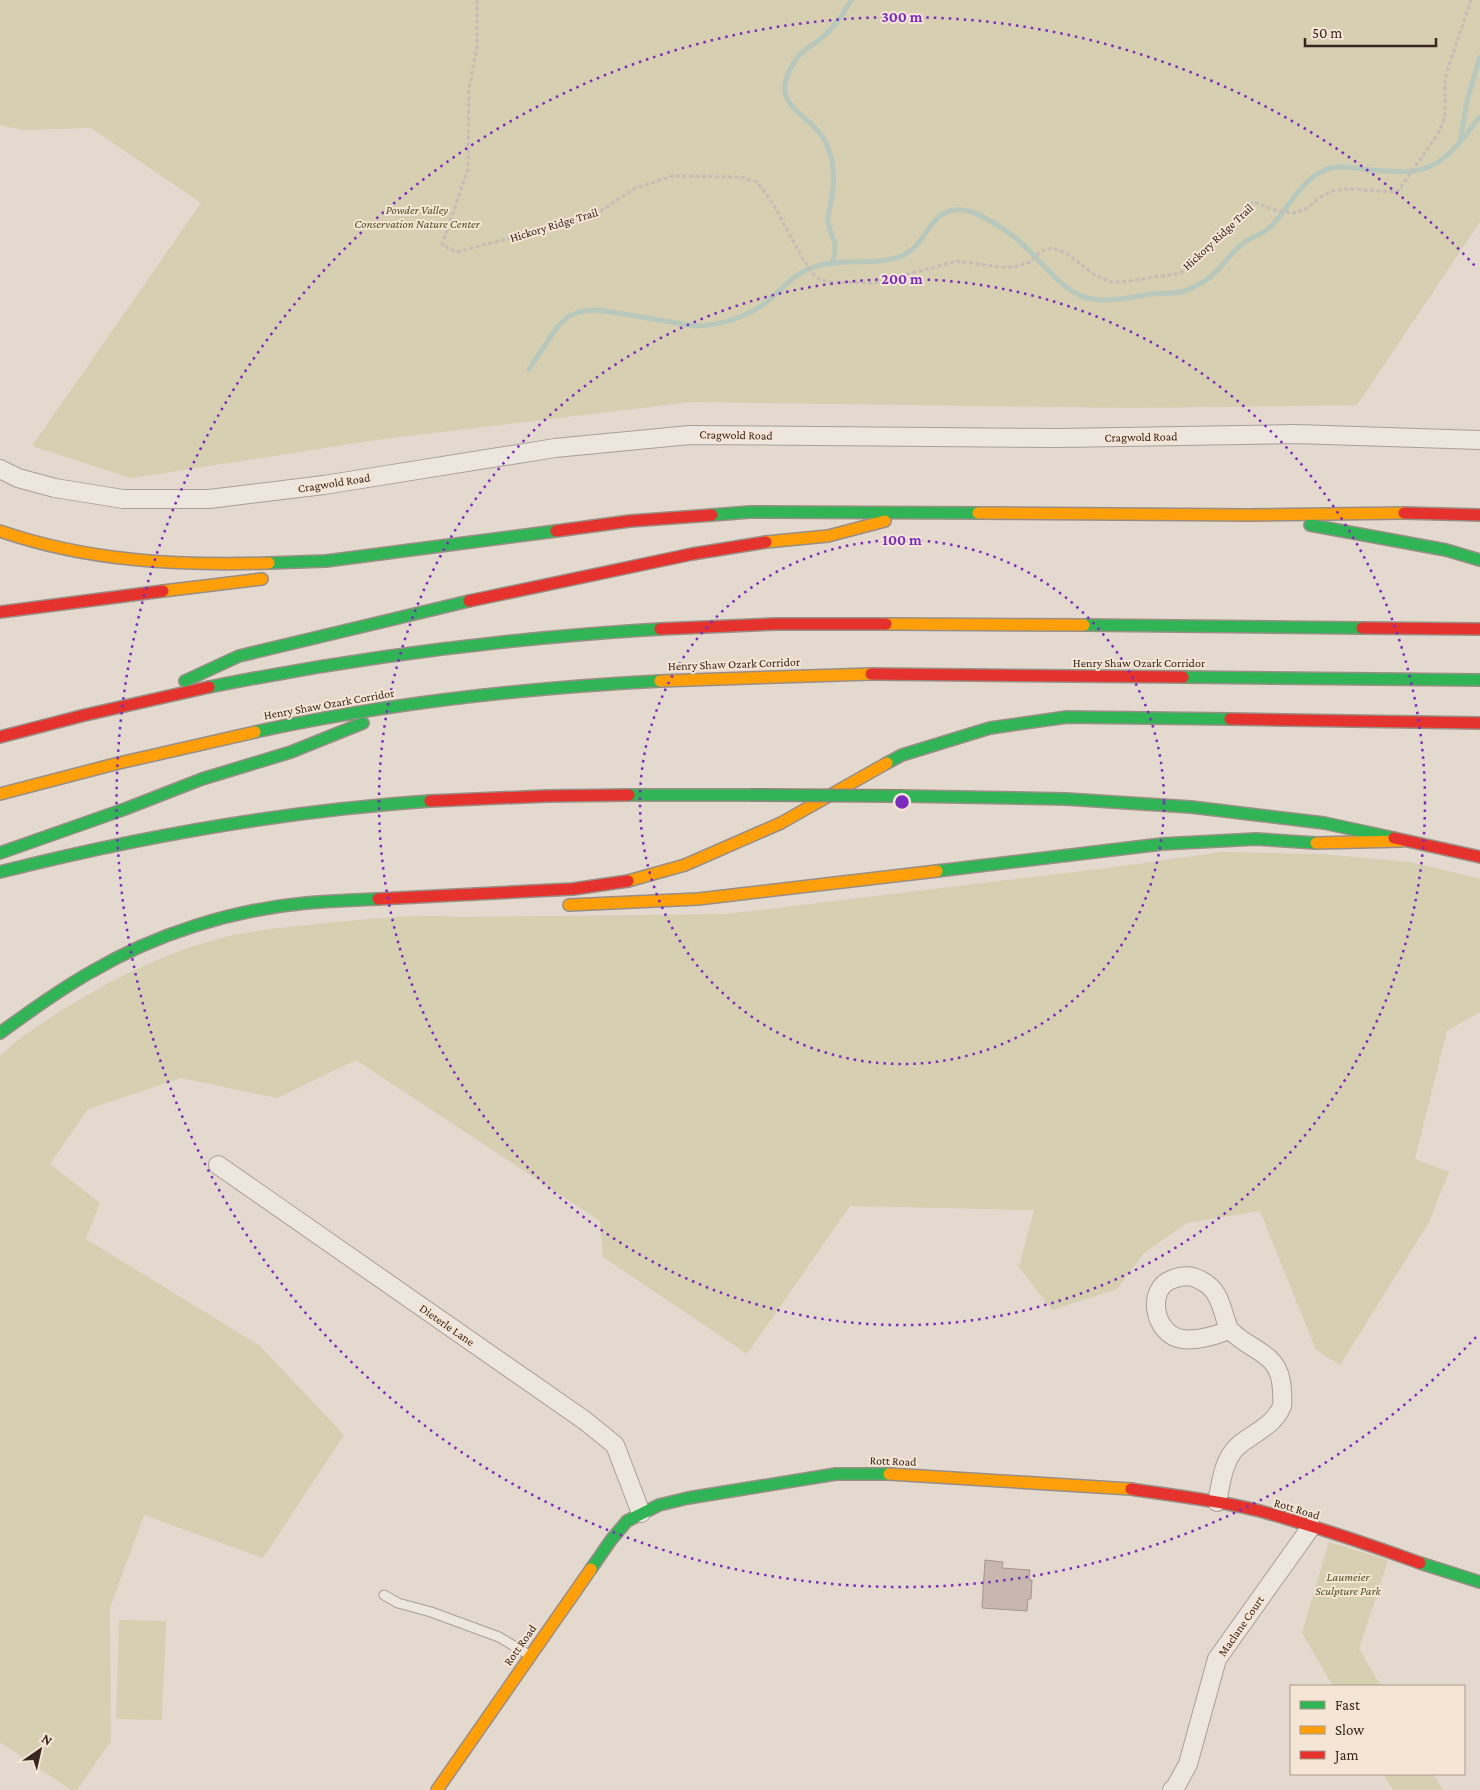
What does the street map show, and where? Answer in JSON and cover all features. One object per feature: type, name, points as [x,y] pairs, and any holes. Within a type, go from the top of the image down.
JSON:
[{"type":"main road","points":[[0,531],[20,538],[80,552],[145,561],[210,565],[326,561],[630,521],[750,512],[1249,515],[1384,512],[1480,515]]},
{"type":"main road","points":[[140,701],[239,656],[350,629],[504,592],[620,568],[780,540],[828,536],[921,512]]},
{"type":"main road","points":[[1249,515],[1446,550],[1480,560]]},
{"type":"main road","points":[[0,612],[261,579],[326,561]]},
{"type":"main road","points":[[0,737],[140,701],[313,668],[407,653],[521,640],[694,627],[884,624],[1480,629]]},
{"type":"main road","name":"Henry Shaw Ozark Corridor","points":[[0,794],[96,769],[292,724],[414,703],[598,684],[795,675],[900,674],[1480,680]]},
{"type":"main road","points":[[0,853],[202,779],[291,752],[414,703]]},
{"type":"main road","points":[[0,1033],[48,998],[92,971],[129,952],[177,932],[259,910],[305,903],[574,889],[626,882],[685,865],[781,823],[902,755],[990,728],[1067,718],[1143,716],[1480,723]]},
{"type":"main road","points":[[0,872],[118,843],[267,817],[411,802],[548,796],[750,794],[902,796],[1066,799],[1191,807],[1324,823],[1480,857]]},
{"type":"main road","points":[[557,905],[648,902],[737,895],[1162,844],[1256,839],[1324,842],[1402,841]]},
{"type":"main road","points":[[422,898],[511,904]]},
{"type":"main road","name":"Rott Road","points":[[437,1790],[529,1655],[611,1540],[627,1522],[641,1513],[659,1505],[688,1498],[836,1474],[896,1474],[1145,1491],[1217,1502],[1259,1511],[1480,1582]]},
{"type":"street","name":"Cragwold Road","points":[[0,469],[18,478],[56,488],[123,499],[209,499],[324,485],[555,448],[690,434],[1049,438],[1295,434],[1480,440]]},
{"type":"street","name":"Dieterle Lane","points":[[218,1165],[576,1414],[615,1445],[641,1513]]},
{"type":"street","points":[[1217,1502],[1225,1465],[1236,1447],[1268,1425],[1282,1405],[1282,1377],[1269,1358],[1230,1330]]},
{"type":"street","name":"Maclane Court","points":[[1172,1790],[1188,1764],[1217,1659],[1311,1527]]},
{"type":"lane","points":[[384,1595],[398,1603],[431,1612],[499,1637],[529,1655]]},
{"type":"path","name":"Hickory Ridge Trail","points":[[477,0],[477,48],[469,88],[468,169],[442,245],[457,252],[529,233],[582,214],[599,212],[634,188],[672,176],[740,177],[757,182],[772,202],[803,259],[819,279],[830,282],[874,283],[957,261],[1014,267],[1030,262],[1041,251],[1052,248],[1059,249],[1096,276],[1112,282],[1174,274],[1187,270],[1253,202],[1275,210],[1294,213],[1306,209],[1318,198],[1332,191],[1349,189],[1367,192],[1396,192],[1402,189],[1422,159],[1438,134],[1445,117],[1445,78],[1471,0]]},
{"type":"green space","name":"Powder Valley Conservation Nature Center","points":[[0,0],[1480,0],[1480,222],[1357,405],[1132,408],[692,402],[383,439],[131,478],[32,446],[201,203],[91,128],[23,130],[0,125]]},
{"type":"green space","points":[[1222,852],[1320,854],[1410,862],[1480,879],[1480,1012],[1447,1031],[1415,1159],[1449,1172],[1428,1224],[1340,1365],[1316,1350],[1260,1211],[1187,1223],[1144,1253],[1117,1289],[1052,1310],[1019,1267],[1034,1210],[850,1206],[747,1354],[603,1257],[600,1221],[356,1060],[277,1098],[181,1078],[88,1109],[50,1164],[100,1203],[86,1239],[260,1346],[344,1435],[263,1558],[144,1515],[110,1608],[111,1741],[77,1790],[71,1790],[0,1742],[0,1056],[25,1035],[75,1002],[151,963],[204,943],[256,931],[414,916],[726,914],[1108,868]]},
{"type":"green space","name":"Laumeier Sculpture Park","points":[[1329,1542],[1388,1560],[1359,1649],[1380,1685],[1332,1685],[1302,1633]]},
{"type":"green space","points":[[119,1620],[166,1621],[162,1720],[116,1719]]},
{"type":"green space","points":[[1384,1775],[1434,1775],[1443,1790],[1393,1790]]},
{"type":"building","points":[[985,1560],[1003,1562],[1002,1568],[1030,1570],[1029,1580],[1032,1580],[1031,1599],[1028,1599],[1027,1611],[982,1608]]},
{"type":"waterway","points":[[832,263],[835,247],[828,219],[833,182],[830,154],[819,132],[790,103],[786,95],[785,86],[788,74],[797,58],[832,28],[851,0]]},
{"type":"waterway","points":[[1460,141],[1468,97],[1480,57]]},
{"type":"waterway","points":[[529,369],[558,326],[569,316],[582,311],[599,310],[695,326],[730,320],[761,306],[793,279],[817,266],[839,262],[883,261],[904,255],[917,244],[939,216],[955,210],[974,213],[1003,229],[1028,249],[1068,289],[1087,298],[1111,300],[1184,291],[1205,281],[1241,245],[1271,227],[1299,190],[1322,171],[1341,167],[1400,172],[1421,170],[1440,161],[1450,153],[1480,117]]},
{"type":"traffic: fast","points":[[712,515],[750,512],[978,513]]},
{"type":"traffic: fast","points":[[1310,525],[1446,550],[1480,560]]},
{"type":"traffic: fast","points":[[269,563],[326,561],[556,531]]},
{"type":"traffic: fast","points":[[185,681],[239,656],[469,601]]},
{"type":"traffic: fast","points":[[1084,625],[1362,628]]},
{"type":"traffic: fast","points":[[209,687],[265,676],[434,650],[490,643],[660,629]]},
{"type":"traffic: fast","points":[[1183,677],[1480,680]]},
{"type":"traffic: fast","points":[[255,732],[355,713],[456,698],[660,681]]},
{"type":"traffic: fast","points":[[887,763],[902,755],[990,728],[1067,717],[1230,719]]},
{"type":"traffic: fast","points":[[0,853],[125,809],[202,779],[291,752],[363,723]]},
{"type":"traffic: fast","points":[[629,795],[750,795]]},
{"type":"traffic: fast","points":[[750,795],[902,796]]},
{"type":"traffic: fast","points":[[902,796],[1066,799],[1191,807],[1324,823],[1394,838]]},
{"type":"traffic: fast","points":[[0,872],[160,836],[267,818],[375,805],[430,801]]},
{"type":"traffic: fast","points":[[937,871],[1162,844],[1256,839],[1316,843]]},
{"type":"traffic: fast","points":[[0,1033],[79,979],[116,958],[168,935],[222,918],[278,906],[378,899]]},
{"type":"traffic: fast","points":[[591,1569],[627,1521],[659,1505],[688,1498],[836,1474],[889,1474]]},
{"type":"traffic: fast","points":[[1420,1563],[1480,1582]]},
{"type":"traffic: slow","points":[[978,513],[1249,515],[1404,513]]},
{"type":"traffic: slow","points":[[766,542],[828,536],[885,521]]},
{"type":"traffic: slow","points":[[0,531],[33,541],[99,555],[167,562],[269,563]]},
{"type":"traffic: slow","points":[[163,591],[262,579]]},
{"type":"traffic: slow","points":[[886,624],[1084,625]]},
{"type":"traffic: slow","points":[[660,681],[871,674]]},
{"type":"traffic: slow","points":[[0,794],[119,763],[255,732]]},
{"type":"traffic: slow","points":[[628,881],[685,865],[781,823],[887,763]]},
{"type":"traffic: slow","points":[[1316,843],[1402,841]]},
{"type":"traffic: slow","points":[[569,905],[698,899],[937,871]]},
{"type":"traffic: slow","points":[[889,1474],[1131,1489]]},
{"type":"traffic: slow","points":[[437,1790],[591,1569]]},
{"type":"traffic: jam","points":[[1404,513],[1480,515]]},
{"type":"traffic: jam","points":[[556,531],[630,521],[712,515]]},
{"type":"traffic: jam","points":[[469,601],[692,554],[766,542]]},
{"type":"traffic: jam","points":[[0,612],[163,591]]},
{"type":"traffic: jam","points":[[660,629],[776,624],[886,624]]},
{"type":"traffic: jam","points":[[1362,628],[1480,629]]},
{"type":"traffic: jam","points":[[871,674],[1183,677]]},
{"type":"traffic: jam","points":[[0,737],[85,715],[209,687]]},
{"type":"traffic: jam","points":[[1230,719],[1480,723]]},
{"type":"traffic: jam","points":[[430,801],[629,795]]},
{"type":"traffic: jam","points":[[1394,838],[1480,857]]},
{"type":"traffic: jam","points":[[378,899],[573,889],[628,881]]},
{"type":"traffic: jam","points":[[1131,1489],[1212,1501],[1260,1511],[1341,1535],[1420,1563]]}]
